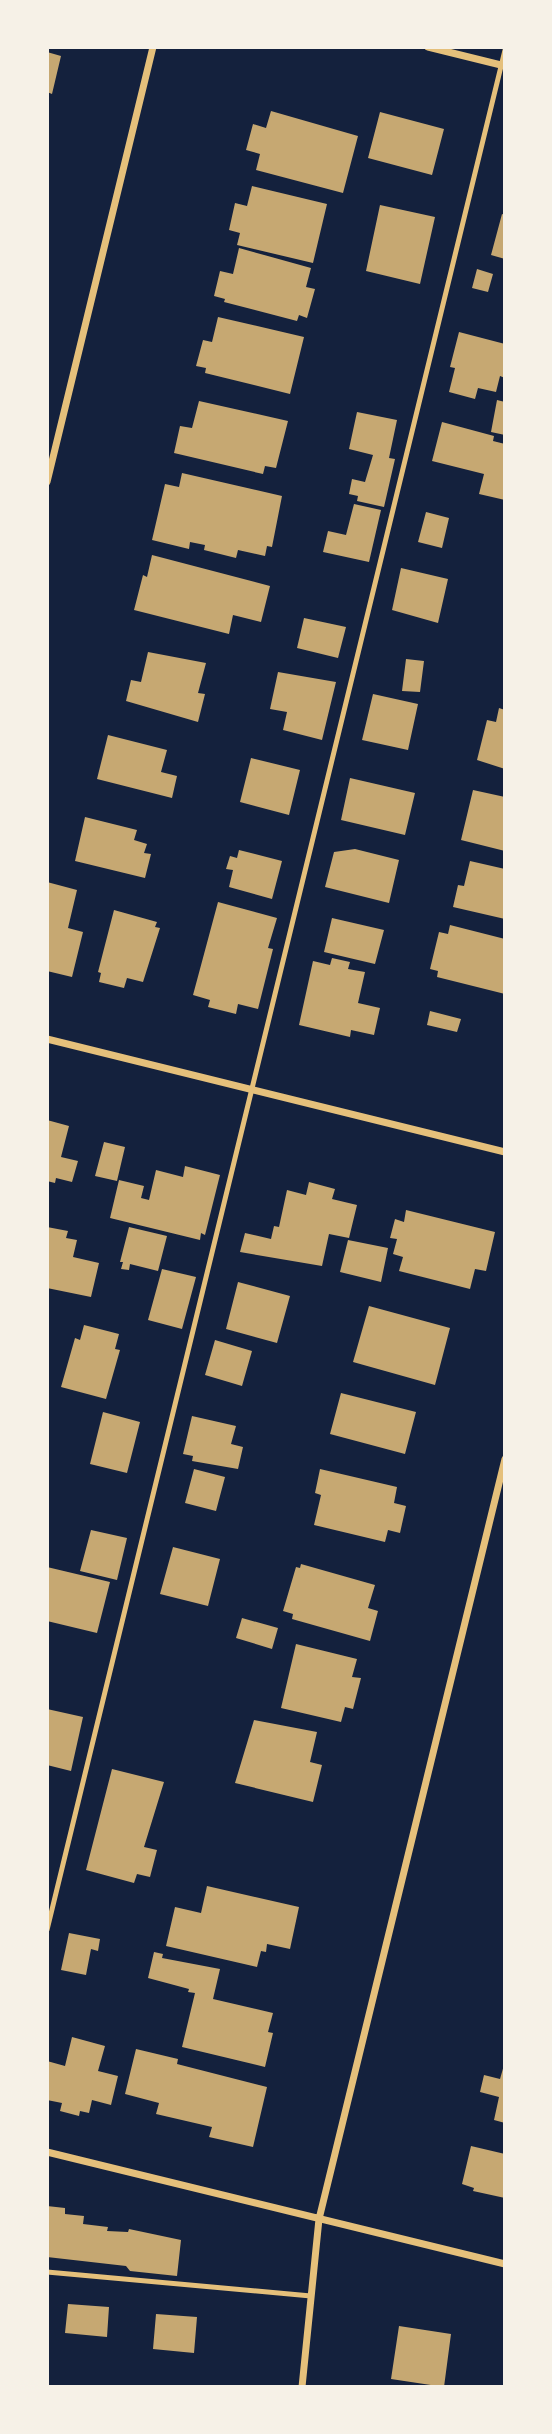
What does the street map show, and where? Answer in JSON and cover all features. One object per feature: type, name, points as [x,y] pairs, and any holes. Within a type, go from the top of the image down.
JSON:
[{"type":"street","points":[[47,482],[153,47]]},
{"type":"street","points":[[428,47],[503,66]]},
{"type":"street","points":[[47,1039],[505,1152]]},
{"type":"street","points":[[302,2387],[319,2219],[505,1459]]},
{"type":"street","points":[[47,2152],[505,2264]]},
{"type":"lane","points":[[47,1930],[505,50]]},
{"type":"lane","points":[[47,2272],[311,2296]]},
{"type":"building","points":[[47,52],[61,56],[52,94],[47,92]]},
{"type":"building","points":[[271,111],[358,136],[343,193],[256,170],[260,154],[246,150],[253,124],[266,128]]},
{"type":"building","points":[[380,112],[444,129],[432,175],[368,158]]},
{"type":"building","points":[[252,186],[327,204],[313,263],[237,245],[240,233],[229,230],[235,203],[247,206]]},
{"type":"building","points":[[380,205],[435,217],[420,284],[366,271]]},
{"type":"building","points":[[502,214],[505,215],[505,259],[491,255]]},
{"type":"building","points":[[239,248],[311,268],[306,287],[315,289],[307,318],[299,315],[297,321],[224,302],[225,299],[214,296],[220,271],[233,274]]},
{"type":"building","points":[[477,269],[493,274],[488,292],[472,288]]},
{"type":"building","points":[[218,317],[304,337],[290,394],[205,373],[206,368],[196,366],[203,340],[212,342]]},
{"type":"building","points":[[459,332],[505,344],[505,378],[500,376],[496,392],[478,388],[475,399],[449,392],[455,368],[450,367]]},
{"type":"building","points":[[497,400],[505,402],[505,435],[491,432]]},
{"type":"building","points":[[199,401],[288,421],[276,468],[265,466],[263,474],[174,453],[180,426],[192,428]]},
{"type":"building","points":[[357,412],[397,420],[389,458],[395,459],[384,507],[357,501],[358,496],[349,494],[352,479],[365,482],[373,455],[349,449]]},
{"type":"building","points":[[442,422],[494,436],[493,441],[505,444],[505,500],[479,494],[484,474],[432,461]]},
{"type":"building","points":[[182,473],[282,496],[272,547],[267,546],[265,556],[238,550],[236,558],[204,550],[205,545],[190,542],[189,549],[152,540],[165,484],[179,487]]},
{"type":"building","points":[[354,504],[381,510],[369,562],[323,552],[328,531],[346,535]]},
{"type":"building","points":[[426,512],[449,518],[442,548],[418,542]]},
{"type":"building","points":[[152,555],[270,586],[261,622],[233,615],[229,634],[134,610],[143,575],[147,577]]},
{"type":"building","points":[[401,568],[448,579],[438,623],[392,610]]},
{"type":"building","points":[[304,618],[346,627],[338,658],[297,648]]},
{"type":"building","points":[[148,652],[206,663],[198,693],[205,694],[198,722],[126,701],[131,680],[141,682]]},
{"type":"building","points":[[406,659],[424,661],[420,692],[402,691]]},
{"type":"building","points":[[278,672],[336,682],[322,740],[283,730],[287,712],[270,709]]},
{"type":"building","points":[[373,694],[418,704],[408,750],[362,740]]},
{"type":"building","points":[[499,708],[505,710],[505,769],[477,760],[487,720],[496,722]]},
{"type":"building","points":[[108,735],[167,750],[161,772],[177,776],[172,798],[97,779]]},
{"type":"building","points":[[251,758],[300,770],[289,815],[240,802]]},
{"type":"building","points":[[350,778],[415,793],[405,835],[341,820]]},
{"type":"building","points":[[473,790],[505,797],[505,851],[461,840]]},
{"type":"building","points":[[85,817],[137,830],[134,840],[147,844],[144,853],[151,854],[145,878],[75,861]]},
{"type":"building","points":[[355,849],[399,860],[389,903],[325,887],[334,852]]},
{"type":"building","points":[[239,850],[282,861],[272,899],[229,887],[233,870],[226,869],[230,856],[237,858]]},
{"type":"building","points":[[470,861],[505,869],[505,919],[453,907],[458,885],[464,886]]},
{"type":"building","points":[[47,882],[77,890],[68,928],[83,932],[72,977],[47,971]]},
{"type":"building","points":[[218,902],[277,918],[268,948],[273,949],[258,1009],[238,1004],[236,1014],[208,1007],[210,1000],[193,995]]},
{"type":"building","points":[[114,910],[157,922],[155,927],[160,928],[143,982],[127,978],[124,988],[99,982],[101,973],[98,972]]},
{"type":"building","points":[[332,918],[384,930],[375,964],[324,952]]},
{"type":"building","points":[[450,925],[505,939],[505,994],[437,977],[438,971],[430,969],[439,932],[448,934]]},
{"type":"building","points":[[332,958],[350,962],[348,969],[365,972],[358,1003],[380,1008],[374,1035],[351,1030],[350,1037],[299,1025],[313,961],[330,965]]},
{"type":"building","points":[[430,1011],[461,1019],[457,1032],[427,1025]]},
{"type":"building","points":[[47,1120],[69,1126],[61,1157],[78,1161],[72,1182],[56,1178],[55,1183],[47,1181]]},
{"type":"building","points":[[104,1142],[125,1147],[117,1181],[95,1176]]},
{"type":"building","points":[[185,1166],[220,1175],[205,1235],[201,1233],[200,1240],[110,1218],[119,1180],[144,1186],[141,1198],[149,1200],[156,1170],[183,1177]]},
{"type":"building","points":[[309,1182],[335,1189],[332,1199],[357,1205],[349,1238],[329,1234],[322,1266],[240,1252],[245,1233],[271,1239],[274,1226],[279,1227],[287,1190],[306,1195]]},
{"type":"building","points":[[406,1210],[495,1232],[486,1271],[475,1269],[470,1289],[399,1271],[403,1257],[393,1254],[397,1239],[390,1238],[395,1219],[404,1222]]},
{"type":"building","points":[[47,1227],[68,1231],[66,1238],[77,1240],[73,1257],[99,1263],[91,1297],[47,1288]]},
{"type":"building","points":[[129,1227],[167,1236],[158,1271],[130,1264],[129,1270],[121,1269],[123,1262],[120,1262]]},
{"type":"building","points":[[348,1240],[388,1248],[381,1282],[340,1272]]},
{"type":"building","points":[[162,1269],[196,1277],[182,1329],[148,1320]]},
{"type":"building","points":[[238,1282],[290,1296],[277,1343],[226,1329]]},
{"type":"building","points":[[369,1306],[450,1328],[435,1385],[353,1362]]},
{"type":"building","points":[[84,1325],[119,1334],[115,1349],[120,1350],[106,1399],[61,1387],[75,1338],[80,1340]]},
{"type":"building","points":[[215,1340],[252,1351],[242,1386],[205,1375]]},
{"type":"building","points":[[341,1393],[416,1412],[405,1454],[330,1434]]},
{"type":"building","points":[[103,1412],[140,1422],[127,1473],[90,1464]]},
{"type":"building","points":[[192,1416],[236,1426],[231,1444],[243,1447],[238,1469],[192,1461],[193,1456],[183,1454]]},
{"type":"building","points":[[194,1469],[225,1477],[216,1511],[185,1503]]},
{"type":"building","points":[[320,1469],[397,1487],[394,1503],[406,1506],[400,1533],[388,1530],[385,1542],[314,1525],[321,1495],[315,1493]]},
{"type":"building","points":[[91,1530],[127,1538],[117,1580],[80,1571]]},
{"type":"building","points":[[173,1547],[220,1559],[208,1606],[160,1594]]},
{"type":"building","points":[[301,1564],[375,1585],[368,1608],[378,1611],[370,1641],[292,1619],[293,1614],[283,1611],[296,1567],[300,1568]]},
{"type":"building","points":[[47,1567],[110,1582],[97,1633],[47,1621]]},
{"type":"building","points":[[242,1618],[278,1628],[272,1649],[236,1638]]},
{"type":"building","points":[[296,1644],[357,1659],[352,1677],[361,1678],[353,1709],[345,1707],[341,1722],[281,1708]]},
{"type":"building","points":[[47,1709],[83,1717],[71,1771],[47,1765]]},
{"type":"building","points":[[254,1720],[317,1732],[310,1762],[322,1765],[313,1802],[235,1783]]},
{"type":"building","points":[[112,1769],[164,1782],[144,1847],[157,1850],[150,1877],[137,1874],[134,1883],[86,1870]]},
{"type":"building","points":[[207,1886],[299,1907],[290,1949],[267,1944],[266,1952],[261,1951],[257,1967],[166,1946],[175,1907],[201,1913]]},
{"type":"building","points":[[69,1933],[100,1939],[98,1951],[91,1949],[86,1975],[61,1970]]},
{"type":"building","points":[[154,1952],[163,1954],[162,1958],[220,1969],[213,1999],[273,2013],[268,2032],[273,2033],[265,2067],[182,2047],[195,1993],[148,1978]]},
{"type":"building","points":[[72,2037],[105,2046],[98,2071],[118,2076],[111,2105],[92,2100],[89,2113],[80,2111],[79,2116],[60,2111],[62,2103],[47,2100],[47,2061],[65,2066]]},
{"type":"building","points":[[136,2049],[178,2059],[177,2064],[267,2087],[253,2147],[209,2137],[212,2127],[156,2114],[159,2103],[125,2094]]},
{"type":"building","points":[[504,2065],[505,2123],[494,2120],[499,2097],[480,2092],[484,2075],[500,2079]]},
{"type":"building","points":[[471,2146],[505,2154],[505,2198],[473,2191],[474,2188],[462,2184]]},
{"type":"building","points":[[47,2206],[65,2208],[65,2214],[84,2216],[83,2224],[108,2227],[107,2231],[128,2232],[129,2229],[181,2240],[177,2276],[130,2271],[126,2266],[47,2257]]},
{"type":"building","points":[[68,2304],[109,2307],[107,2337],[65,2333]]},
{"type":"building","points":[[156,2314],[197,2317],[194,2353],[153,2349]]},
{"type":"building","points":[[399,2326],[451,2334],[444,2387],[391,2379]]}]
